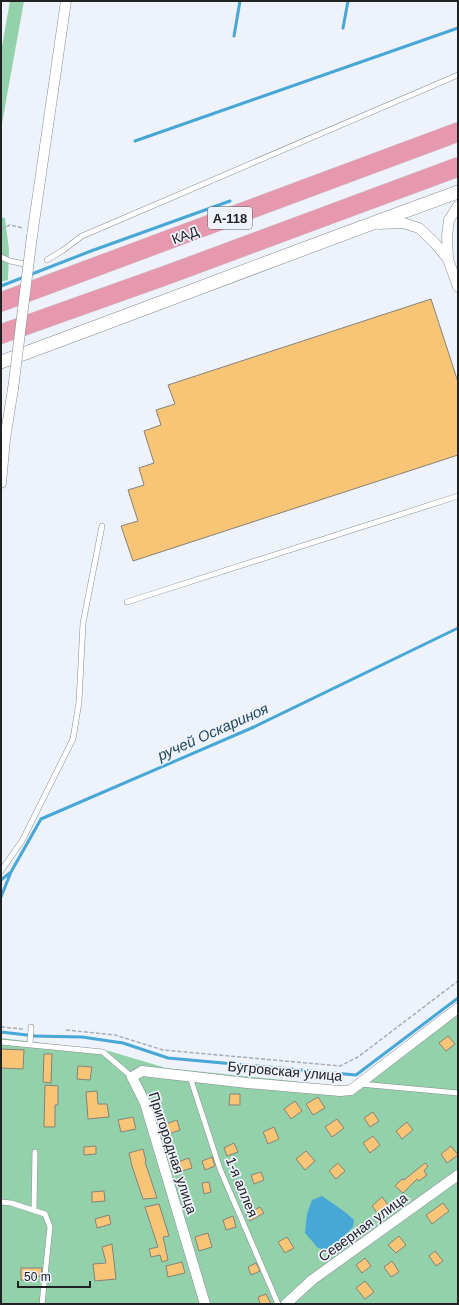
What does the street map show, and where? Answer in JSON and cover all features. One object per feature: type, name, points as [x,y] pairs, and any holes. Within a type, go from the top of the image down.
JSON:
[{"type":"highway","name":"КАД","points":[[1,302],[458,132]]},
{"type":"highway","name":"А-118","points":[[1,334],[458,167]]},
{"type":"street","points":[[1,483],[5,440],[66,1]]},
{"type":"street","points":[[1,362],[365,225],[458,192]]},
{"type":"street","points":[[458,206],[449,220],[447,236],[448,259],[458,287]]},
{"type":"street","points":[[365,225],[386,223],[403,224],[419,228],[434,242],[448,259]]},
{"type":"street","name":"Бугровская улица","points":[[132,1077],[142,1071],[247,1083],[340,1091],[351,1090],[458,1008]]},
{"type":"street","name":"Пригородная улица","points":[[132,1077],[145,1103],[205,1304]]},
{"type":"street","name":"Северная улица","points":[[286,1304],[312,1280],[458,1175]]},
{"type":"lane","points":[[47,260],[82,236],[458,75]]},
{"type":"lane","points":[[1,257],[10,261],[24,264]]},
{"type":"lane","points":[[127,602],[458,496]]},
{"type":"lane","points":[[1,871],[22,841],[73,740],[79,702],[83,623],[102,526]]},
{"type":"lane","points":[[30,1045],[31,1029]]},
{"type":"lane","name":"Пригородная улица","points":[[1,1042],[103,1052],[132,1077]]},
{"type":"lane","name":"1-я аллея","points":[[190,1077],[220,1169],[278,1304]]},
{"type":"lane","points":[[359,1084],[458,1093]]},
{"type":"lane","points":[[34,1210],[35,1152]]},
{"type":"lane","points":[[1,1202],[10,1203],[45,1214],[50,1227],[42,1304]]},
{"type":"path","points":[[1,229],[10,225],[33,234]]},
{"type":"path","points":[[66,1030],[115,1035],[162,1050],[340,1066],[358,1057],[458,981]]},
{"type":"path","points":[[1,1027],[31,1029]]},
{"type":"green space","points":[[10,1],[24,1],[1,129],[1,52]]},
{"type":"green space","points":[[1,217],[5,218],[9,250],[8,280],[1,282]]},
{"type":"green space","points":[[458,1003],[458,1304],[1,1304],[1,1038],[109,1051],[166,1068],[350,1087]]},
{"type":"water","points":[[322,1196],[354,1220],[353,1227],[330,1250],[318,1248],[305,1233],[307,1214],[312,1200]]},
{"type":"building","points":[[431,299],[458,382],[458,455],[133,561],[121,526],[138,521],[128,490],[144,485],[139,468],[154,463],[144,431],[161,425],[156,410],[175,404],[168,385]]},
{"type":"building","points":[[448,1036],[455,1044],[446,1051],[439,1043]]},
{"type":"building","points":[[1,1049],[24,1050],[23,1069],[1,1068]]},
{"type":"building","points":[[44,1054],[52,1054],[51,1083],[43,1082]]},
{"type":"building","points":[[78,1066],[92,1067],[90,1080],[77,1079]]},
{"type":"building","points":[[45,1085],[58,1086],[58,1105],[55,1105],[55,1127],[44,1127]]},
{"type":"building","points":[[97,1091],[98,1104],[107,1104],[109,1117],[88,1119],[86,1092]]},
{"type":"building","points":[[230,1094],[240,1094],[240,1105],[229,1105]]},
{"type":"building","points":[[318,1097],[325,1108],[313,1115],[306,1104]]},
{"type":"building","points":[[295,1101],[302,1111],[291,1119],[284,1109]]},
{"type":"building","points":[[373,1112],[379,1121],[370,1127],[364,1118]]},
{"type":"building","points":[[133,1117],[136,1129],[121,1132],[118,1120]]},
{"type":"building","points":[[337,1119],[344,1128],[332,1137],[325,1127]]},
{"type":"building","points":[[177,1120],[180,1130],[169,1134],[166,1124]]},
{"type":"building","points":[[407,1122],[413,1130],[402,1139],[396,1131]]},
{"type":"building","points":[[274,1127],[279,1139],[268,1144],[263,1132]]},
{"type":"building","points":[[373,1136],[380,1145],[370,1153],[363,1143]]},
{"type":"building","points":[[234,1143],[238,1152],[227,1156],[224,1148]]},
{"type":"building","points":[[96,1146],[96,1154],[84,1155],[84,1147]]},
{"type":"building","points":[[451,1146],[458,1155],[447,1163],[441,1154]]},
{"type":"building","points":[[143,1149],[145,1162],[157,1198],[143,1199],[132,1166],[129,1153]]},
{"type":"building","points":[[306,1151],[315,1161],[305,1170],[296,1159]]},
{"type":"building","points":[[212,1157],[215,1166],[205,1170],[202,1161]]},
{"type":"building","points":[[189,1158],[192,1168],[178,1172],[175,1163]]},
{"type":"building","points":[[338,1163],[345,1171],[336,1179],[329,1171]]},
{"type":"building","points":[[425,1163],[428,1166],[424,1171],[427,1175],[419,1181],[417,1179],[403,1193],[395,1186],[402,1179],[404,1180]]},
{"type":"building","points":[[261,1172],[264,1180],[254,1184],[251,1175]]},
{"type":"building","points":[[209,1182],[211,1192],[204,1194],[202,1183]]},
{"type":"building","points":[[104,1191],[105,1201],[92,1202],[92,1192]]},
{"type":"building","points":[[382,1197],[389,1206],[379,1215],[372,1206]]},
{"type":"building","points":[[443,1203],[449,1211],[432,1224],[426,1215]]},
{"type":"building","points":[[159,1204],[169,1236],[163,1237],[168,1260],[162,1262],[160,1255],[151,1257],[149,1249],[158,1247],[145,1207]]},
{"type":"building","points":[[260,1207],[264,1213],[250,1221],[246,1215]]},
{"type":"building","points":[[109,1215],[111,1224],[97,1228],[95,1219]]},
{"type":"building","points":[[233,1216],[236,1227],[226,1230],[223,1220]]},
{"type":"building","points":[[208,1233],[212,1247],[199,1251],[195,1237]]},
{"type":"building","points":[[399,1236],[406,1245],[396,1253],[388,1245]]},
{"type":"building","points":[[287,1237],[294,1248],[285,1253],[278,1242]]},
{"type":"building","points":[[112,1244],[116,1279],[95,1281],[93,1264],[106,1263],[102,1247]]},
{"type":"building","points":[[435,1251],[443,1261],[436,1266],[429,1256]]},
{"type":"building","points":[[365,1258],[371,1266],[362,1273],[356,1265]]},
{"type":"building","points":[[392,1261],[399,1272],[391,1277],[384,1267]]},
{"type":"building","points":[[182,1262],[185,1273],[168,1277],[166,1266]]},
{"type":"building","points":[[256,1263],[260,1271],[251,1275],[248,1267]]},
{"type":"building","points":[[21,1268],[42,1268],[41,1276],[33,1276],[33,1280],[21,1280]]},
{"type":"building","points":[[365,1281],[374,1292],[365,1299],[356,1288]]},
{"type":"building","points":[[266,1294],[271,1304],[260,1304],[258,1297]]},
{"type":"waterway","points":[[234,36],[240,1]]},
{"type":"waterway","points":[[343,28],[348,1]]},
{"type":"waterway","points":[[135,141],[458,28]]},
{"type":"waterway","points":[[1,286],[91,251],[230,201]]},
{"type":"waterway","name":"ручей Оскариноя","points":[[1,880],[11,872],[41,819],[254,727],[458,628]]},
{"type":"waterway","points":[[1,897],[11,872]]},
{"type":"waterway","points":[[34,1036],[82,1037],[123,1043],[168,1058],[356,1075],[458,998]]},
{"type":"waterway","points":[[1,1032],[27,1035]]}]
